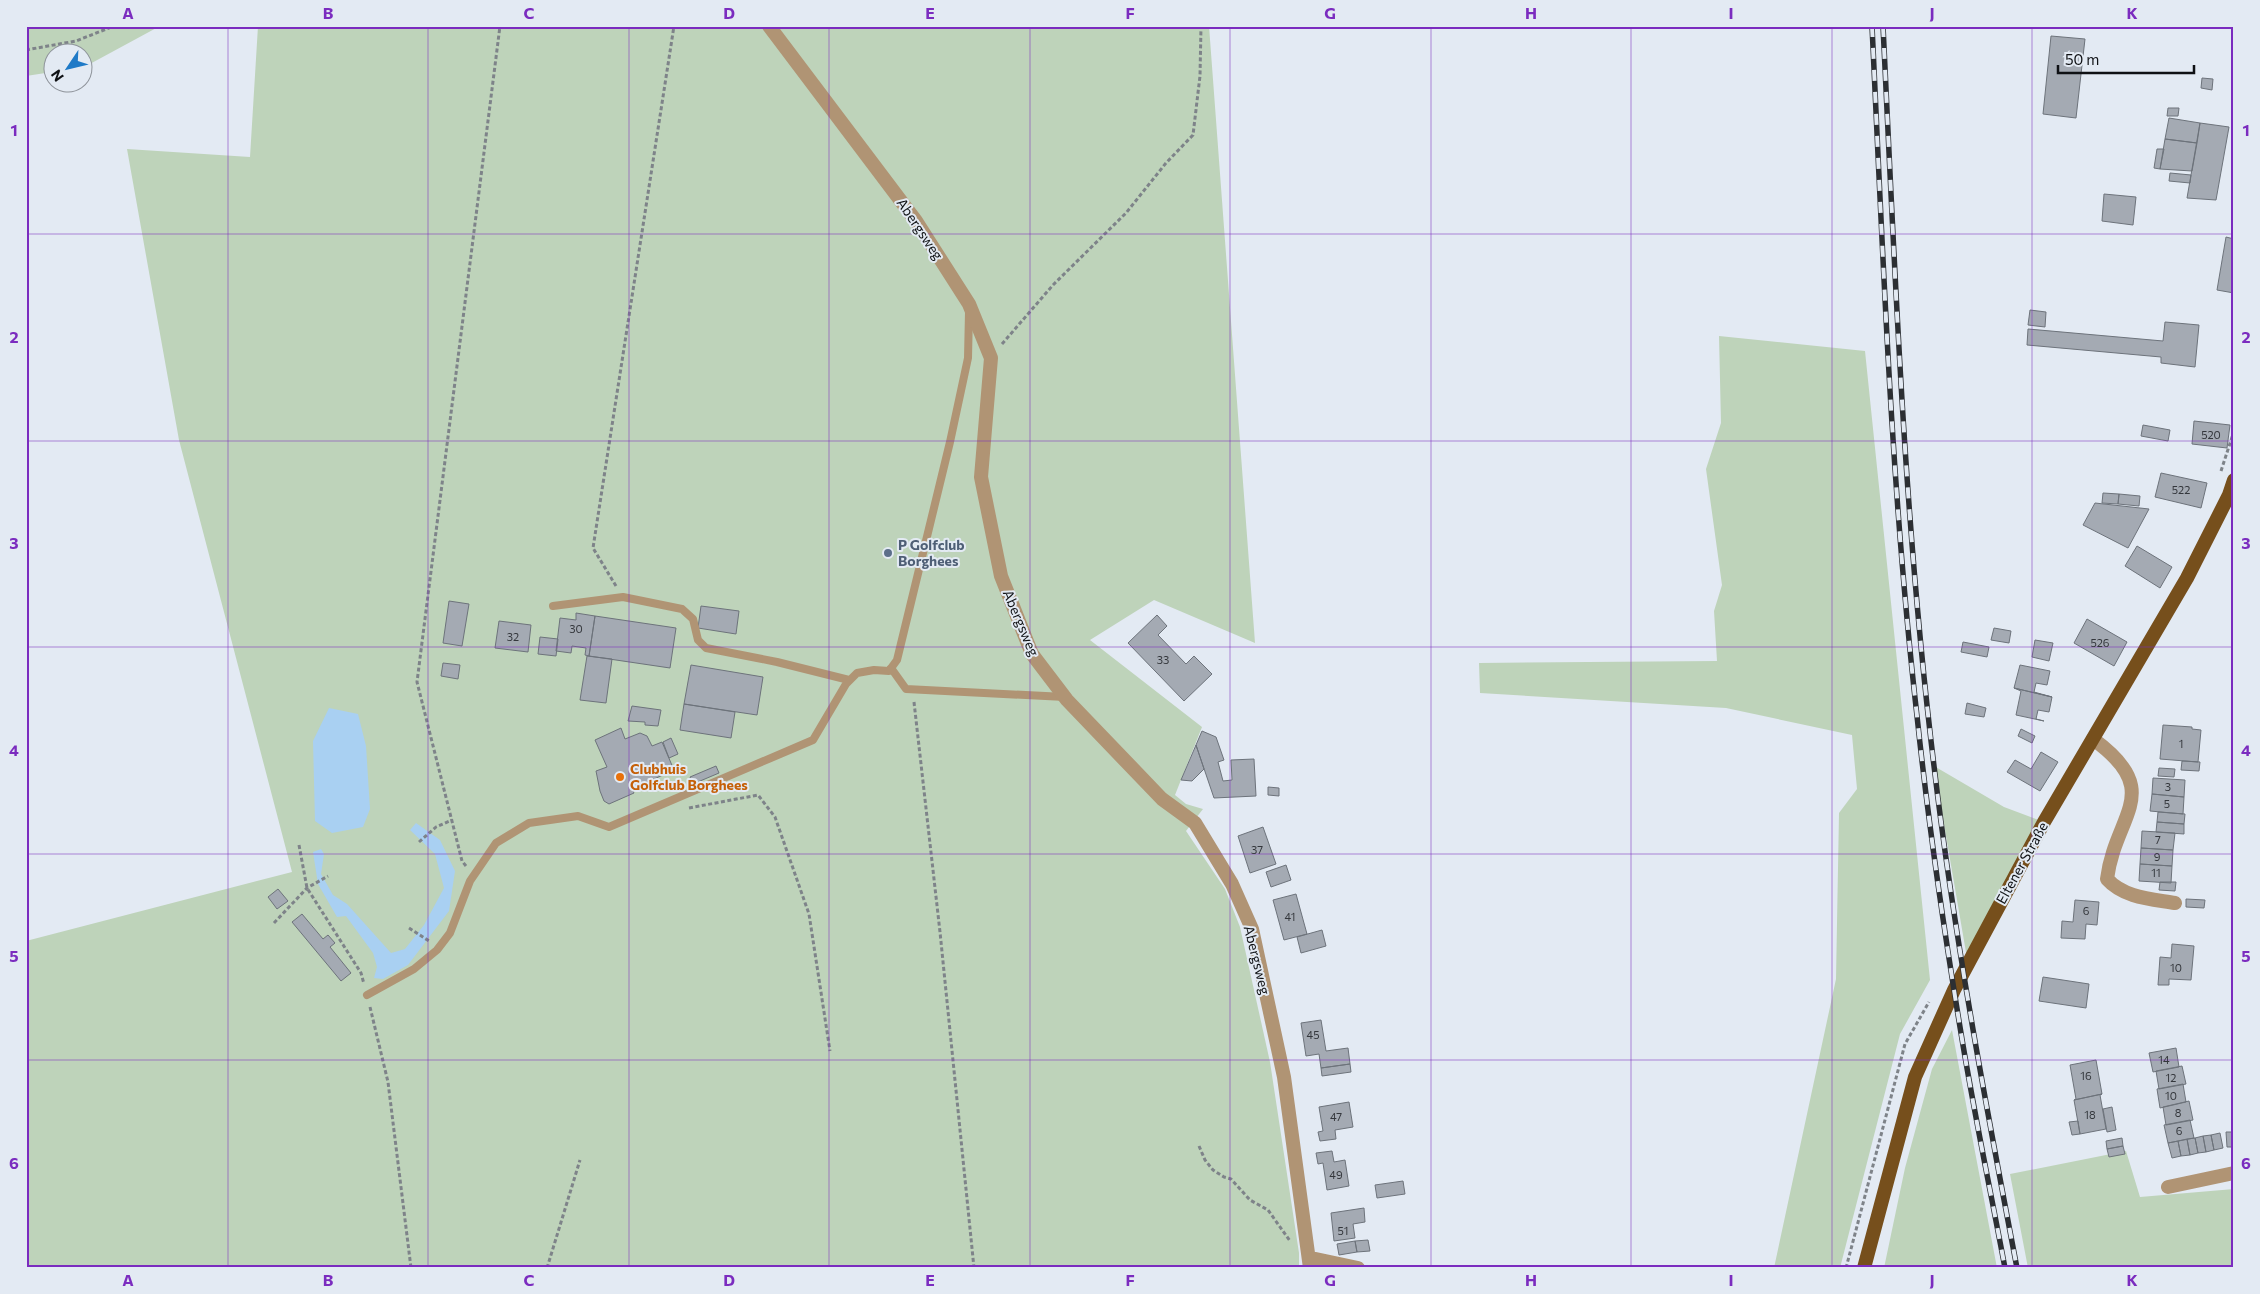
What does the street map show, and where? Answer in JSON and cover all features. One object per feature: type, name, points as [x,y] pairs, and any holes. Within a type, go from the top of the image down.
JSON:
[{"type":"main road","name":"Eltener Straße","points":[[1864,1268],[1915,1077],[1958,982],[2093,739],[2187,578],[2233,487]]},
{"type":"street","name":"Abergsweg","points":[[769,26],[916,221],[969,304],[991,358],[981,477],[1001,576],[1032,654],[1065,697],[1162,799],[1195,823],[1236,893],[1252,928],[1284,1077],[1310,1258]]},
{"type":"street","points":[[2093,739],[2111,752],[2125,768],[2132,786],[2132,801],[2109,865],[2108,879],[2113,886],[2129,894],[2175,903]]},
{"type":"street","points":[[2168,1187],[2234,1173]]},
{"type":"street","points":[[1310,1258],[1358,1268]]},
{"type":"lane","points":[[367,996],[414,969],[437,950],[450,933],[474,876],[496,843],[529,823],[578,816],[609,828],[670,800],[736,774],[813,740],[850,680],[857,673],[874,670],[890,671],[897,660],[950,442],[968,358],[969,304]]},
{"type":"lane","points":[[553,606],[623,597],[686,611],[695,623],[698,640],[712,651],[778,662],[850,680]]},
{"type":"lane","points":[[892,668],[906,688],[1065,697]]},
{"type":"path","points":[[26,50],[76,41],[114,26]]},
{"type":"path","points":[[474,876],[462,861],[417,682],[500,26]]},
{"type":"path","points":[[623,597],[593,548],[674,26]]},
{"type":"path","points":[[991,358],[1053,285],[1126,213],[1166,163],[1193,136],[1200,76],[1201,26]]},
{"type":"path","points":[[906,688],[913,698],[918,721],[974,1268]]},
{"type":"path","points":[[670,800],[680,808],[694,808],[758,796],[775,817],[809,914],[830,1051]]},
{"type":"path","points":[[419,842],[436,826],[452,820]]},
{"type":"path","points":[[299,845],[309,887],[361,973],[388,1082],[411,1268]]},
{"type":"path","points":[[274,923],[309,887],[328,876]]},
{"type":"path","points":[[409,928],[429,941]]},
{"type":"path","points":[[1199,1146],[1205,1160],[1213,1170],[1224,1178],[1231,1179],[1250,1200],[1268,1210],[1290,1241],[1310,1258]]},
{"type":"path","points":[[547,1268],[580,1160]]},
{"type":"green space","points":[[26,26],[160,26],[92,63],[92,42],[42,42],[42,74],[26,76]]},
{"type":"green space","points":[[258,26],[1209,26],[1255,643],[1154,600],[1090,640],[1202,727],[1175,795],[1186,804],[1203,809],[1186,831],[1225,889],[1240,927],[1270,1062],[1299,1253],[1299,1268],[26,1268],[26,941],[292,872],[179,440],[127,149],[250,157]]},
{"type":"green space","points":[[1719,336],[1865,351],[1930,980],[1900,1034],[1840,1268],[1774,1268],[1836,979],[1839,813],[1857,789],[1852,735],[1726,708],[1480,693],[1479,663],[1717,661],[1714,611],[1722,585],[1706,469],[1721,423]]},
{"type":"green space","points":[[1934,766],[2004,807],[2044,822],[1968,964]]},
{"type":"green space","points":[[1952,1030],[1997,1268],[1884,1268],[1905,1168],[1932,1069]]},
{"type":"green space","points":[[2126,1151],[2140,1197],[2234,1189],[2234,1268],[2028,1268],[2010,1174]]},
{"type":"water","points":[[329,708],[358,714],[366,746],[370,809],[363,827],[332,833],[315,821],[313,741]]},
{"type":"water","points":[[416,823],[440,840],[455,871],[449,911],[408,965],[383,979],[374,978],[377,967],[373,953],[346,916],[337,917],[318,884],[313,852],[321,849],[324,854],[321,874],[333,895],[347,904],[391,953],[405,949],[424,925],[444,888],[435,854],[410,830]]},
{"type":"building","points":[[2051,36],[2085,39],[2076,118],[2043,114]]},
{"type":"building","points":[[2202,78],[2213,79],[2212,90],[2201,88]]},
{"type":"building","points":[[2168,108],[2179,108],[2178,116],[2167,116]]},
{"type":"building","points":[[2169,118],[2200,123],[2197,143],[2165,139]]},
{"type":"building","points":[[2200,123],[2229,127],[2216,200],[2187,198]]},
{"type":"building","points":[[2165,139],[2197,143],[2192,171],[2160,169]]},
{"type":"building","points":[[2157,149],[2164,149],[2160,169],[2154,168]]},
{"type":"building","points":[[2170,173],[2191,175],[2190,183],[2169,181]]},
{"type":"building","points":[[2104,194],[2136,197],[2133,225],[2102,221]]},
{"type":"building","points":[[2226,237],[2234,239],[2234,293],[2217,290]]},
{"type":"building","points":[[2030,310],[2046,312],[2045,327],[2028,325]]},
{"type":"building","points":[[2165,322],[2199,325],[2195,367],[2161,363],[2161,357],[2027,345],[2028,329],[2163,341]]},
{"type":"building","points":[[2194,421],[2230,425],[2227,448],[2192,444]]},
{"type":"building","points":[[2143,425],[2170,430],[2168,441],[2141,436]]},
{"type":"building","points":[[2161,473],[2207,483],[2201,508],[2155,497]]},
{"type":"building","points":[[2103,493],[2119,494],[2118,504],[2102,503]]},
{"type":"building","points":[[2119,494],[2140,496],[2139,506],[2118,504]]},
{"type":"building","points":[[2095,503],[2149,509],[2128,548],[2083,525]]},
{"type":"building","points":[[2137,546],[2172,567],[2160,588],[2125,566]]},
{"type":"building","points":[[449,601],[469,604],[462,646],[443,643]]},
{"type":"building","points":[[701,606],[739,611],[736,634],[698,628]]},
{"type":"building","points":[[576,613],[595,616],[589,656],[585,655],[586,648],[572,646],[571,653],[556,651],[560,618],[576,620]]},
{"type":"building","points":[[1157,615],[1167,626],[1158,635],[1186,664],[1194,656],[1212,674],[1184,701],[1128,643]]},
{"type":"building","points":[[595,616],[676,628],[670,668],[589,656]]},
{"type":"building","points":[[2087,619],[2127,642],[2114,666],[2074,643]]},
{"type":"building","points":[[499,621],[531,625],[528,652],[495,648]]},
{"type":"building","points":[[1994,628],[2011,631],[2009,643],[1991,640]]},
{"type":"building","points":[[540,637],[558,639],[556,656],[538,654]]},
{"type":"building","points":[[2035,640],[2053,643],[2049,661],[2032,657]]},
{"type":"building","points":[[1963,642],[1989,647],[1987,657],[1961,652]]},
{"type":"building","points":[[587,656],[612,659],[606,703],[580,700]]},
{"type":"building","points":[[443,663],[460,665],[458,679],[441,676]]},
{"type":"building","points":[[691,665],[763,677],[757,715],[684,704]]},
{"type":"building","points":[[2020,665],[2050,671],[2047,685],[2036,683],[2034,692],[2052,697],[2014,688]]},
{"type":"building","points":[[2014,688],[2052,697],[2049,712],[2038,710],[2036,719],[2044,721],[2016,715],[2021,691]]},
{"type":"building","points":[[1967,703],[1986,708],[1984,717],[1965,714]]},
{"type":"building","points":[[684,704],[735,712],[731,738],[680,730]]},
{"type":"building","points":[[632,706],[661,710],[658,726],[645,725],[645,722],[628,721]]},
{"type":"building","points":[[2163,725],[2192,727],[2192,729],[2201,730],[2198,762],[2160,759]]},
{"type":"building","points":[[621,728],[625,739],[640,733],[647,736],[652,746],[662,742],[674,770],[632,789],[634,793],[609,804],[604,801],[600,791],[596,771],[607,767],[595,740]]},
{"type":"building","points":[[2021,729],[2035,736],[2032,743],[2018,736]]},
{"type":"building","points":[[1202,731],[1216,737],[1224,760],[1218,762],[1223,781],[1232,780],[1231,760],[1254,759],[1256,796],[1214,798],[1196,745]]},
{"type":"building","points":[[671,738],[678,754],[669,758],[663,742]]},
{"type":"building","points":[[1196,745],[1204,769],[1192,781],[1181,780]]},
{"type":"building","points":[[2041,752],[2058,762],[2040,791],[2007,772],[2015,760],[2031,769]]},
{"type":"building","points":[[2182,761],[2200,762],[2199,771],[2181,770]]},
{"type":"building","points":[[716,766],[719,773],[693,784],[690,777]]},
{"type":"building","points":[[2159,768],[2175,769],[2174,777],[2158,776]]},
{"type":"building","points":[[2153,778],[2185,780],[2184,797],[2152,794]]},
{"type":"building","points":[[1268,787],[1279,788],[1279,796],[1268,795]]},
{"type":"building","points":[[2152,794],[2184,797],[2183,814],[2150,811]]},
{"type":"building","points":[[2158,812],[2185,814],[2184,824],[2157,822]]},
{"type":"building","points":[[2157,822],[2184,824],[2184,834],[2156,832]]},
{"type":"building","points":[[1263,827],[1276,864],[1250,873],[1238,836]]},
{"type":"building","points":[[2142,831],[2175,833],[2173,850],[2141,848]]},
{"type":"building","points":[[2141,848],[2173,850],[2172,866],[2140,864]]},
{"type":"building","points":[[2140,864],[2172,866],[2171,883],[2139,881]]},
{"type":"building","points":[[1286,865],[1291,880],[1271,887],[1266,872]]},
{"type":"building","points":[[2160,882],[2176,882],[2175,891],[2159,890]]},
{"type":"building","points":[[278,889],[288,901],[277,909],[268,897]]},
{"type":"building","points":[[1296,894],[1307,934],[1284,940],[1273,900]]},
{"type":"building","points":[[2186,899],[2205,900],[2204,908],[2186,907]]},
{"type":"building","points":[[2075,900],[2099,902],[2097,925],[2086,924],[2085,939],[2061,938],[2062,921],[2073,922]]},
{"type":"building","points":[[302,914],[323,939],[328,935],[335,943],[330,947],[351,973],[341,981],[292,922]]},
{"type":"building","points":[[1322,930],[1326,946],[1301,953],[1297,937]]},
{"type":"building","points":[[2172,944],[2194,946],[2191,980],[2169,979],[2169,985],[2158,985],[2160,957],[2171,958]]},
{"type":"building","points":[[2043,977],[2089,984],[2086,1008],[2039,1001]]},
{"type":"building","points":[[1321,1020],[1326,1051],[1348,1048],[1350,1064],[1321,1068],[1319,1054],[1306,1056],[1301,1023]]},
{"type":"building","points":[[2176,1048],[2179,1067],[2153,1072],[2149,1053]]},
{"type":"building","points":[[2096,1060],[2102,1094],[2074,1100],[2076,1099],[2070,1065]]},
{"type":"building","points":[[1350,1064],[1351,1072],[1322,1076],[1321,1068]]},
{"type":"building","points":[[2182,1066],[2186,1084],[2159,1089],[2156,1071]]},
{"type":"building","points":[[2183,1084],[2186,1102],[2160,1108],[2157,1089]]},
{"type":"building","points":[[2102,1094],[2100,1095],[2106,1129],[2080,1134],[2074,1100]]},
{"type":"building","points":[[2189,1101],[2193,1120],[2166,1125],[2163,1107]]},
{"type":"building","points":[[1349,1102],[1353,1127],[1335,1130],[1336,1139],[1320,1141],[1318,1132],[1323,1131],[1319,1107]]},
{"type":"building","points":[[2112,1107],[2116,1130],[2107,1132],[2103,1109]]},
{"type":"building","points":[[2190,1120],[2194,1138],[2168,1143],[2164,1125]]},
{"type":"building","points":[[2078,1121],[2080,1134],[2072,1135],[2069,1122]]},
{"type":"building","points":[[2226,1132],[2234,1132],[2234,1147],[2227,1147]]},
{"type":"building","points":[[2220,1133],[2223,1148],[2214,1150],[2211,1135]]},
{"type":"building","points":[[2211,1135],[2214,1150],[2206,1152],[2203,1136]]},
{"type":"building","points":[[2203,1136],[2206,1152],[2198,1153],[2195,1138]]},
{"type":"building","points":[[2122,1138],[2123,1146],[2107,1149],[2106,1141]]},
{"type":"building","points":[[2195,1138],[2198,1153],[2190,1155],[2187,1139]]},
{"type":"building","points":[[2187,1139],[2190,1155],[2181,1156],[2178,1141]]},
{"type":"building","points":[[2178,1141],[2181,1156],[2172,1158],[2168,1143]]},
{"type":"building","points":[[2123,1146],[2125,1154],[2109,1157],[2107,1149]]},
{"type":"building","points":[[1332,1151],[1334,1162],[1345,1160],[1349,1186],[1327,1190],[1323,1163],[1318,1164],[1316,1153]]},
{"type":"building","points":[[1403,1181],[1405,1194],[1377,1198],[1375,1185]]},
{"type":"building","points":[[1364,1208],[1365,1222],[1353,1224],[1355,1238],[1334,1241],[1331,1213]]},
{"type":"building","points":[[1368,1240],[1370,1251],[1357,1252],[1355,1241]]},
{"type":"building","points":[[1355,1241],[1357,1252],[1339,1255],[1337,1244]]},
{"type":"railway","points":[[1872,26],[1894,458],[1917,716],[1931,833],[1954,988],[1970,1088],[2005,1268]]},
{"type":"railway","points":[[1883,26],[1902,396],[1915,581],[1924,674],[1951,892],[1982,1080],[2017,1268]]},
{"type":"place","name":"P Golfclub Borghees","points":[[888,553]]},
{"type":"place","name":"Clubhuis Golfclub Borghees","points":[[620,777]]}]
